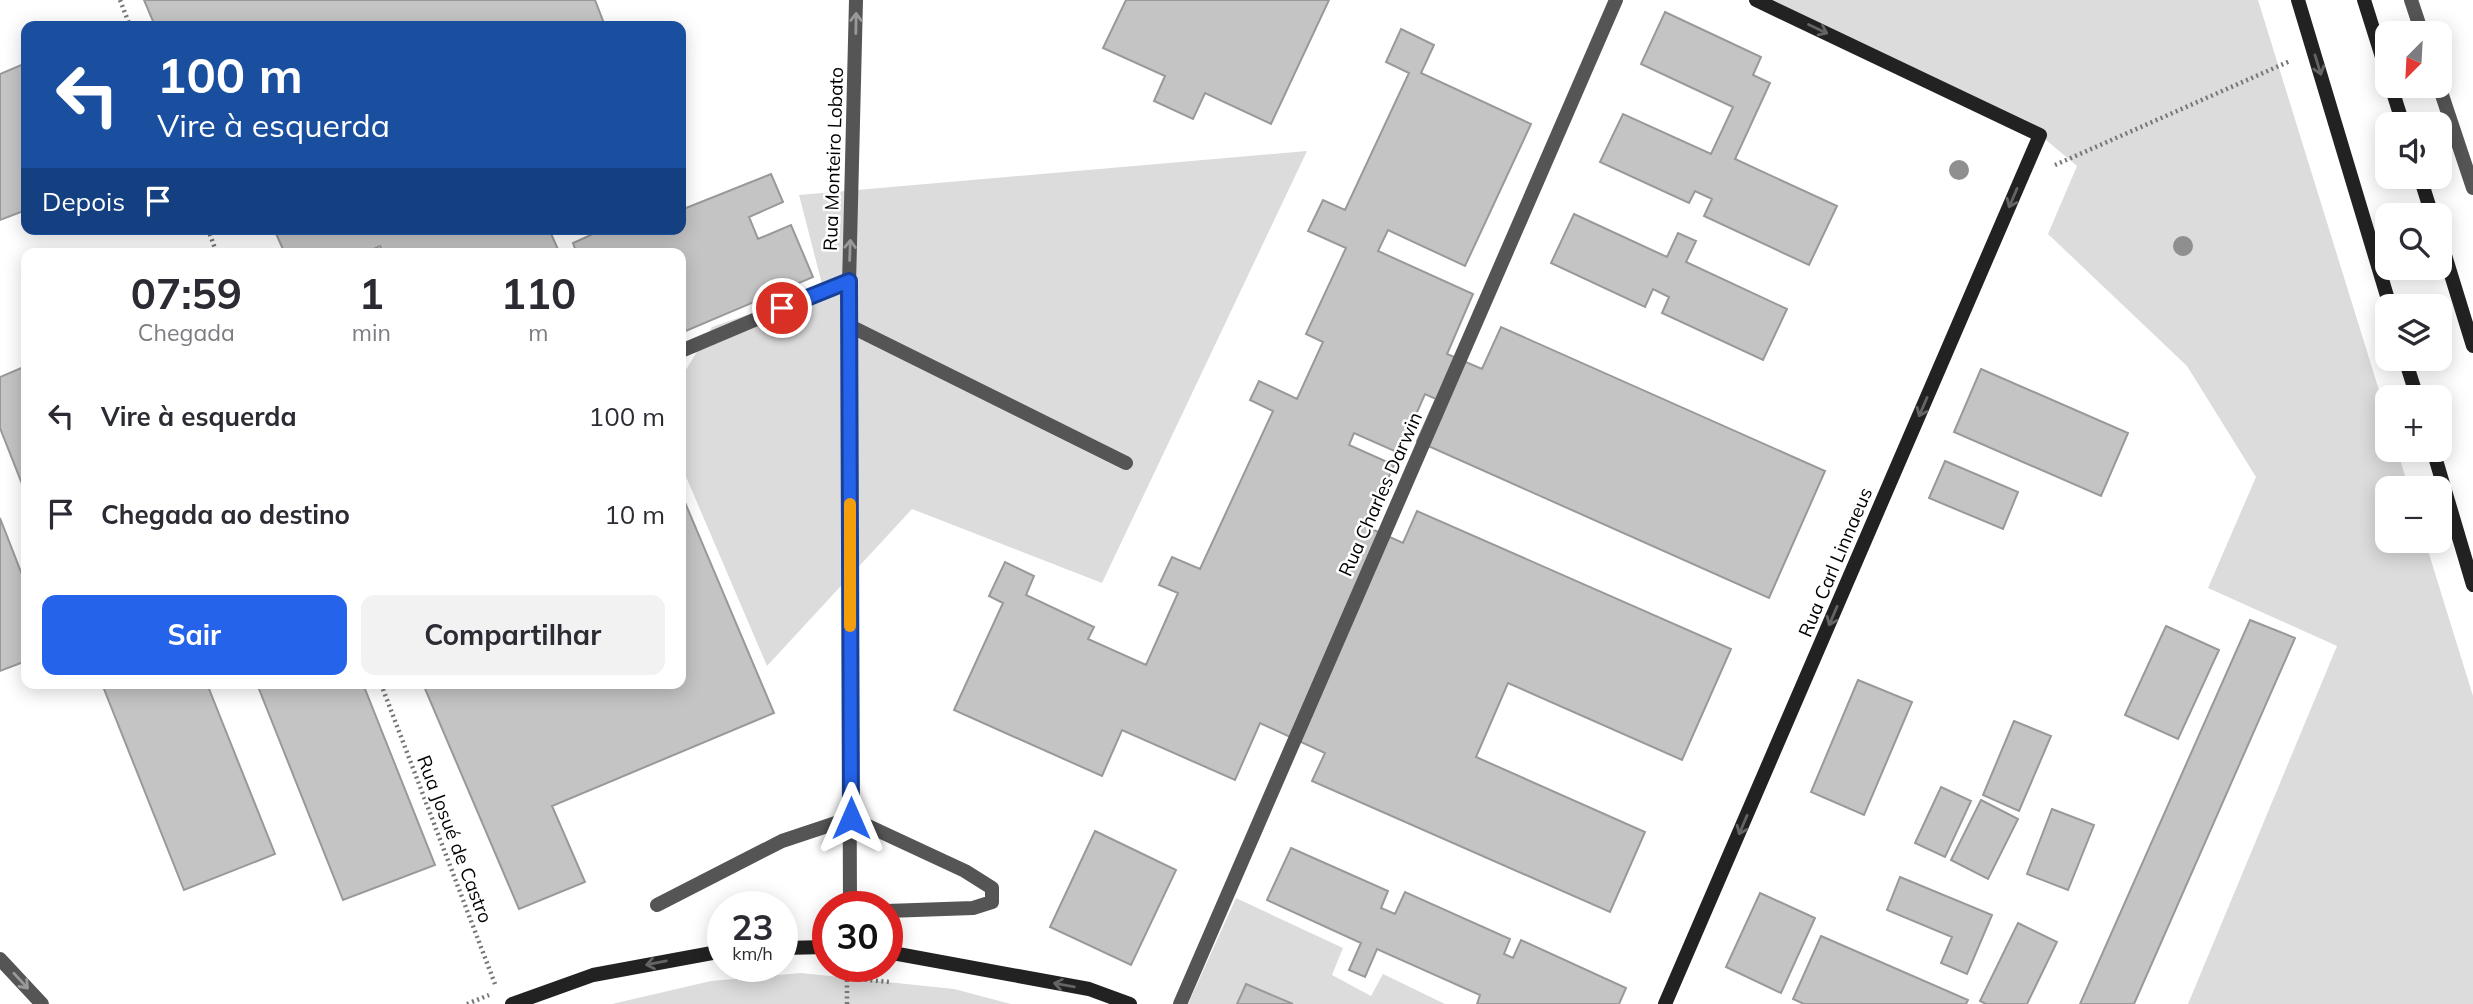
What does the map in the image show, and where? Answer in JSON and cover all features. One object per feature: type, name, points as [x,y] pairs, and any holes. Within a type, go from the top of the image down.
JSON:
[{"type":"street","name":"Rua Monteiro Lobato","points":[[850,891],[848,325],[856,0]]},
{"type":"street","name":"Rua Charles Darwin","points":[[1180,1004],[1616,0]]},
{"type":"street","name":"Rua Carl Linnaeus","points":[[1665,1004],[2040,135],[1756,0]]},
{"type":"street","points":[[2298,0],[2386,294]]},
{"type":"street","points":[[2364,0],[2375,34]]},
{"type":"street","points":[[2411,0],[2418,21]]},
{"type":"street","points":[[2443,98],[2473,188]]},
{"type":"street","points":[[2452,278],[2473,346]]},
{"type":"street","points":[[686,349],[849,281]]},
{"type":"street","points":[[848,325],[1126,463]]},
{"type":"street","points":[[2437,462],[2473,585]]},
{"type":"street","points":[[657,905],[782,841],[851,818],[965,872],[992,888],[992,902],[974,908],[903,910]]},
{"type":"street","points":[[512,1004],[593,975],[707,954]]},
{"type":"street","points":[[903,955],[1089,989],[1130,1004]]},
{"type":"street","points":[[0,959],[42,1004]]},
{"type":"path","points":[[120,0],[128,21]]},
{"type":"path","points":[[2021,180],[2314,51]]},
{"type":"path","name":"Rua Josué de Castro","points":[[383,689],[498,992],[467,1004]]},
{"type":"path","points":[[847,982],[847,1004]]},
{"type":"shaded area","points":[[1756,0],[2258,0],[2377,385],[2375,385],[2375,462],[2401,462],[2405,476],[2375,476],[2375,553],[2429,553],[2473,696],[2473,1004],[2188,1004],[2337,646],[2208,588],[2256,477],[2187,366],[2048,234],[2077,166],[2040,135]]},
{"type":"shaded area","points":[[1307,151],[1102,583],[912,509],[767,666],[686,477],[686,370],[712,327],[823,288],[799,195]]},
{"type":"shaded area","points":[[1236,898],[1343,948],[1332,975],[1371,996],[1383,974],[1445,1004],[1188,1004]]},
{"type":"shaded area","points":[[798,973],[812,974],[812,982],[887,982],[954,989],[1011,1004],[612,1004],[707,982],[798,982]]},
{"type":"building","points":[[144,0],[595,0],[603,21],[153,21]]},
{"type":"building","points":[[1126,0],[1329,0],[1271,124],[1205,93],[1193,119],[1154,101],[1165,76],[1103,48]]},
{"type":"building","points":[[1665,12],[1761,57],[1753,75],[1770,83],[1735,159],[1837,206],[1809,265],[1704,216],[1712,199],[1695,191],[1689,203],[1600,162],[1623,114],[1711,154],[1733,107],[1641,64]]},
{"type":"building","points":[[1401,29],[1434,45],[1421,73],[1531,124],[1465,266],[1388,230],[1378,251],[1473,294],[1447,354],[1482,369],[1501,327],[1825,471],[1769,598],[1417,441],[1436,399],[1425,394],[1399,453],[1354,433],[1349,445],[1394,465],[1367,527],[1403,543],[1417,511],[1731,649],[1682,760],[1508,683],[1476,757],[1645,832],[1610,912],[1312,781],[1325,753],[1260,723],[1235,780],[1122,730],[1102,776],[954,710],[1003,603],[989,596],[1005,562],[1034,576],[1026,595],[1094,627],[1088,639],[1146,665],[1178,593],[1159,585],[1172,557],[1200,569],[1273,411],[1250,400],[1259,381],[1297,399],[1323,342],[1306,334],[1346,248],[1308,231],[1323,200],[1345,210],[1409,73],[1386,62]]},
{"type":"building","points":[[21,65],[21,212],[0,220],[0,74]]},
{"type":"building","points":[[771,174],[783,202],[749,217],[758,239],[791,225],[813,277],[686,331],[686,248],[575,248],[573,243],[591,235],[686,235],[686,208]]},
{"type":"building","points":[[1574,214],[1667,257],[1678,233],[1696,241],[1686,262],[1787,309],[1763,360],[1662,313],[1669,297],[1653,289],[1645,307],[1551,263]]},
{"type":"building","points":[[277,235],[552,235],[557,248],[380,246],[282,248]]},
{"type":"building","points":[[21,368],[21,481],[0,428],[0,377]]},
{"type":"building","points":[[1981,369],[2128,433],[2101,496],[1954,432]]},
{"type":"building","points":[[1945,461],[2018,492],[2003,529],[1929,498]]},
{"type":"building","points":[[686,505],[774,713],[552,806],[585,882],[519,909],[425,689],[686,689]]},
{"type":"building","points":[[0,518],[21,572],[21,663],[0,671]]},
{"type":"building","points":[[2250,620],[2295,638],[2134,1004],[2080,1004]]},
{"type":"building","points":[[2166,626],[2219,650],[2178,739],[2125,715]]},
{"type":"building","points":[[1858,680],[1912,702],[1864,815],[1811,792]]},
{"type":"building","points":[[104,689],[209,689],[275,854],[184,890]]},
{"type":"building","points":[[259,689],[365,689],[435,865],[343,900]]},
{"type":"building","points":[[2014,721],[2051,736],[2019,811],[1983,795]]},
{"type":"building","points":[[1941,787],[1971,801],[1945,857],[1915,843]]},
{"type":"building","points":[[1981,800],[2018,819],[1988,879],[1951,860]]},
{"type":"building","points":[[2052,809],[2094,825],[2068,890],[2027,874]]},
{"type":"building","points":[[1095,831],[1176,870],[1131,965],[1050,927]]},
{"type":"building","points":[[1291,848],[1388,891],[1381,908],[1395,914],[1405,892],[1510,939],[1504,954],[1513,958],[1521,940],[1626,988],[1619,1004],[1477,1004],[1480,995],[1377,949],[1365,977],[1349,970],[1361,943],[1267,900]]},
{"type":"building","points":[[1900,877],[1992,915],[1967,974],[1941,963],[1952,937],[1887,910]]},
{"type":"building","points":[[1760,893],[1815,918],[1781,993],[1726,967]]},
{"type":"building","points":[[2018,923],[2057,942],[2027,1004],[1986,1004],[1980,1001]]},
{"type":"building","points":[[1821,936],[1968,1000],[1966,1004],[1804,1004],[1793,999]]},
{"type":"building","points":[[1246,984],[1293,1004],[1237,1004]]},
{"type":"slow traffic","points":[[850,504],[850,626]]},
{"type":"route","points":[[782,308],[849,281],[851,818]]}]
